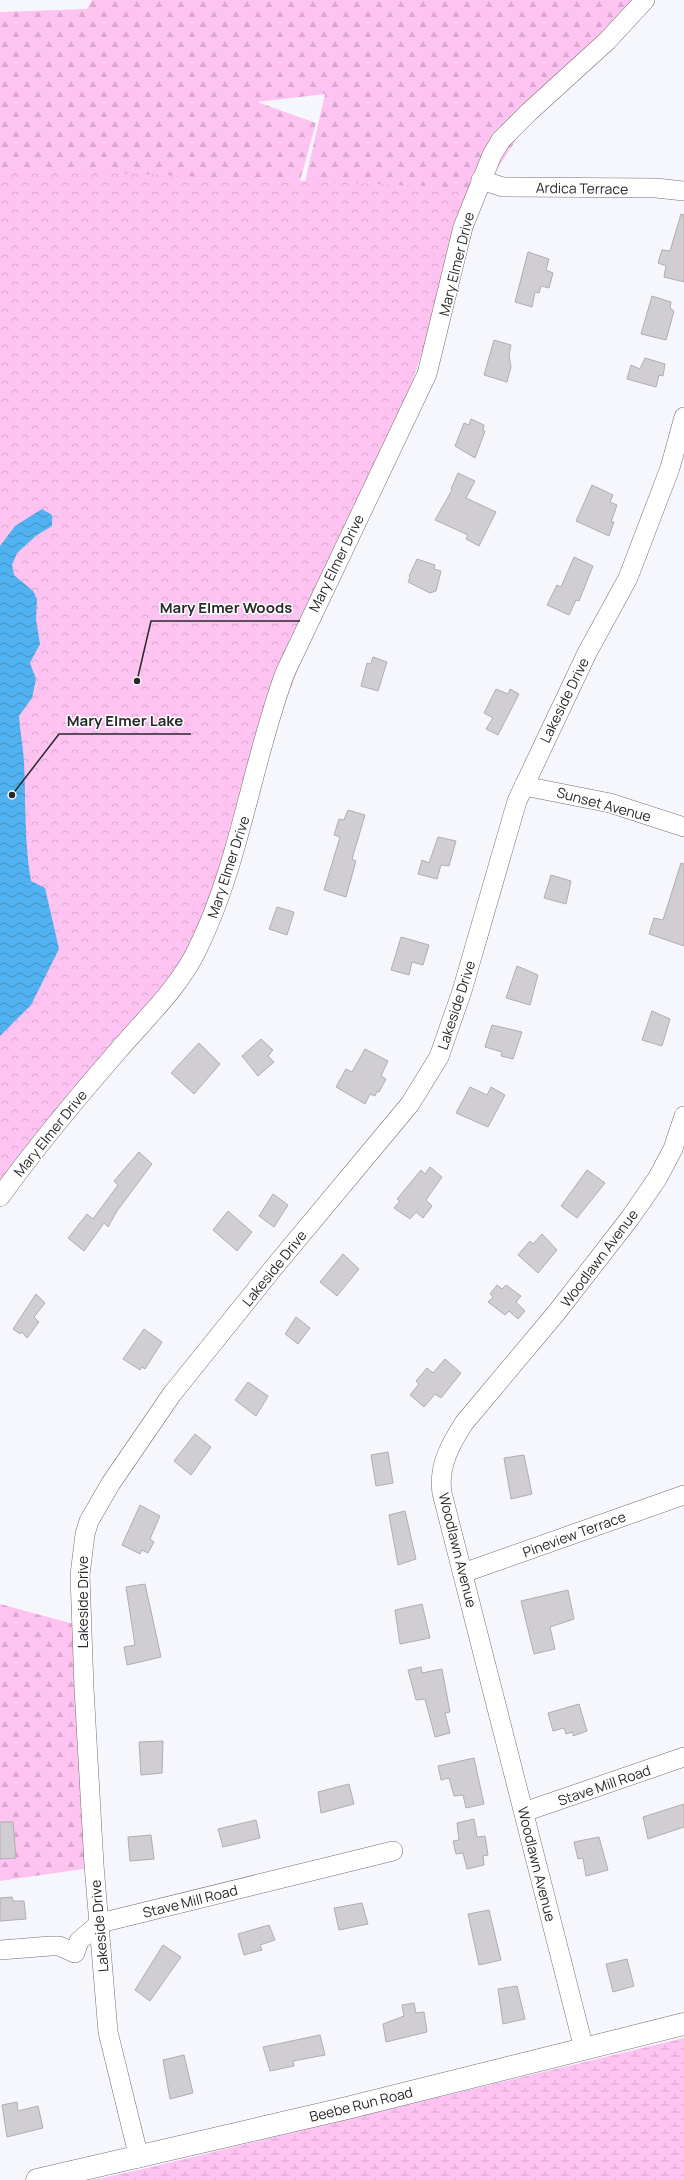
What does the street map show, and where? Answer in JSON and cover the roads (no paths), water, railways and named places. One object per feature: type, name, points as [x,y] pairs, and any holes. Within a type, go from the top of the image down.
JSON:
[{"type":"main road","name":"Beebe Run Road","points":[[37,2180],[139,2158],[684,2024]]},
{"type":"street","name":"Mary Elmer Drive","points":[[0,1197],[96,1075],[177,982],[196,952],[217,908],[231,865],[270,714],[285,673],[427,374],[449,293],[458,247],[481,180],[501,140],[529,112],[590,58],[645,0]]},
{"type":"street","name":"Ardica Terrace","points":[[481,180],[503,187],[656,188],[684,191]]},
{"type":"street","name":"Lakeside Drive","points":[[139,2158],[112,2056],[108,2032],[94,1865],[80,1575],[82,1547],[89,1521],[111,1483],[172,1394],[275,1266],[378,1145],[410,1104],[439,1057],[450,1029],[517,801],[587,653],[628,578],[670,468],[684,418]]},
{"type":"street","name":"Sunset Avenue","points":[[524,786],[610,803],[684,827]]},
{"type":"street","name":"Woodlawn Avenue","points":[[584,2049],[463,1573],[441,1482],[441,1471],[452,1443],[464,1423],[557,1312],[630,1218],[657,1179],[673,1149],[684,1116]]},
{"type":"street","name":"Pineview Terrace","points":[[463,1573],[684,1495]]},
{"type":"street","name":"Stave Mill Road","points":[[524,1812],[684,1757]]},
{"type":"street","name":"Stave Mill Road","points":[[0,1950],[59,1946],[75,1953],[79,1941],[100,1923],[393,1851]]},
{"type":"water","points":[[42,509],[52,515],[52,526],[37,535],[17,553],[12,565],[14,575],[33,591],[37,599],[36,620],[40,644],[30,663],[36,679],[32,698],[19,716],[24,762],[26,836],[31,881],[45,888],[59,949],[31,1005],[0,1036],[0,546],[15,526]]},
{"type":"place","name":"Mary Elmer Woods","points":[[137,681]]},
{"type":"place","name":"Mary Elmer Lake","points":[[12,795]]}]
